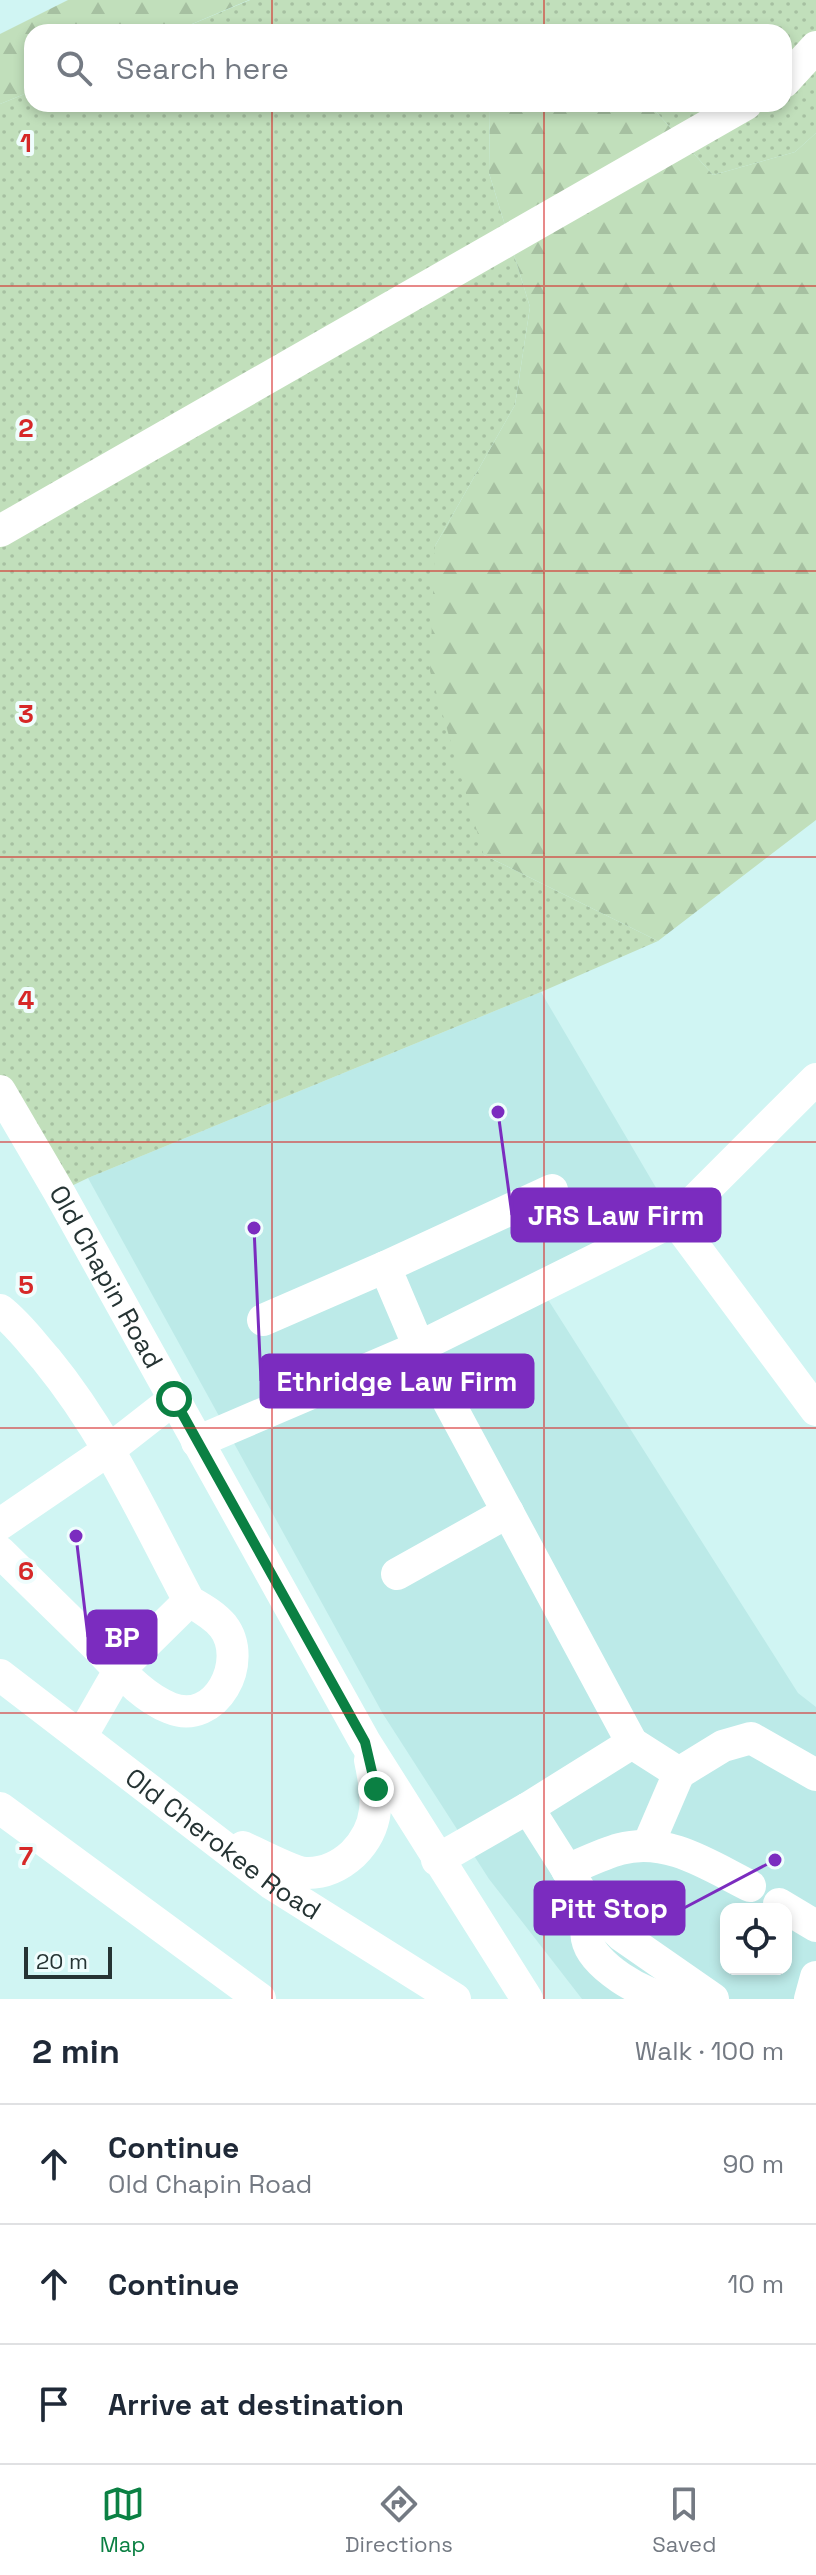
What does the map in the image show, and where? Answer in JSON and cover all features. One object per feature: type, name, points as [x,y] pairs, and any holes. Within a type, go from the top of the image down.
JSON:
[{"type":"street","points":[[792,73],[816,47]]},
{"type":"street","points":[[0,531],[732,112]]},
{"type":"street","points":[[197,1442],[419,1347],[675,1220],[816,1079]]},
{"type":"street","name":"Old Chapin Road","points":[[0,1091],[365,1742],[527,1999]]},
{"type":"street","points":[[263,1320],[552,1190]]},
{"type":"street","points":[[675,1220],[816,1410]]},
{"type":"street","points":[[385,1267],[419,1347],[632,1743],[679,1773]]},
{"type":"street","points":[[0,1310],[15,1322],[67,1385],[110,1449],[189,1601],[209,1612],[225,1629],[232,1663],[224,1690],[212,1703],[194,1711],[169,1708],[140,1690],[0,1552]]},
{"type":"street","points":[[0,1524],[110,1449],[174,1399]]},
{"type":"street","points":[[397,1574],[508,1512]]},
{"type":"street","points":[[81,1737],[120,1669],[189,1601]]},
{"type":"street","name":"Old Cherokee Road","points":[[0,1675],[272,1884],[455,1999]]},
{"type":"street","points":[[648,1845],[679,1773],[723,1746],[751,1738],[816,1775]]},
{"type":"street","points":[[201,1829],[306,1874],[341,1865],[368,1838],[375,1816],[376,1789],[365,1742]]},
{"type":"street","points":[[437,1860],[632,1743]]},
{"type":"street","points":[[0,1808],[260,1999]]},
{"type":"street","points":[[528,1808],[587,1901],[621,1935],[707,1995]]},
{"type":"street","points":[[567,1870],[622,1849],[648,1845],[683,1852],[750,1886]]},
{"type":"street","points":[[792,1912],[816,1926]]},
{"type":"street","points":[[810,1999],[816,1977]]},
{"type":"shaded area","points":[[541,992],[675,1220],[540,1287],[798,1693],[816,1707],[816,1999],[582,1999],[489,1879],[383,1714],[88,1178]]},
{"type":"green space","points":[[68,0],[249,0],[192,24],[24,24],[24,94],[0,104],[0,34]]},
{"type":"green space","points":[[250,0],[816,0],[816,133],[795,152],[713,175],[656,112],[792,112],[792,24],[192,24]]},
{"type":"green space","points":[[24,94],[24,112],[490,112],[489,173],[530,307],[515,405],[435,546],[484,855],[658,941],[59,1192],[0,1091],[0,104]]},
{"type":"green space","points":[[490,112],[656,112],[713,175],[795,152],[816,133],[816,820],[658,941],[484,855],[430,671],[435,546],[515,405],[530,307],[489,173]]},
{"type":"place","name":"JRS Law Firm","points":[[498,1112]]},
{"type":"place","name":"Ethridge Law Firm","points":[[254,1228]]},
{"type":"place","name":"BP","points":[[76,1536]]},
{"type":"place","name":"Pitt Stop","points":[[775,1860]]},
{"type":"route","points":[[174,1399],[365,1742],[376,1789]]}]
